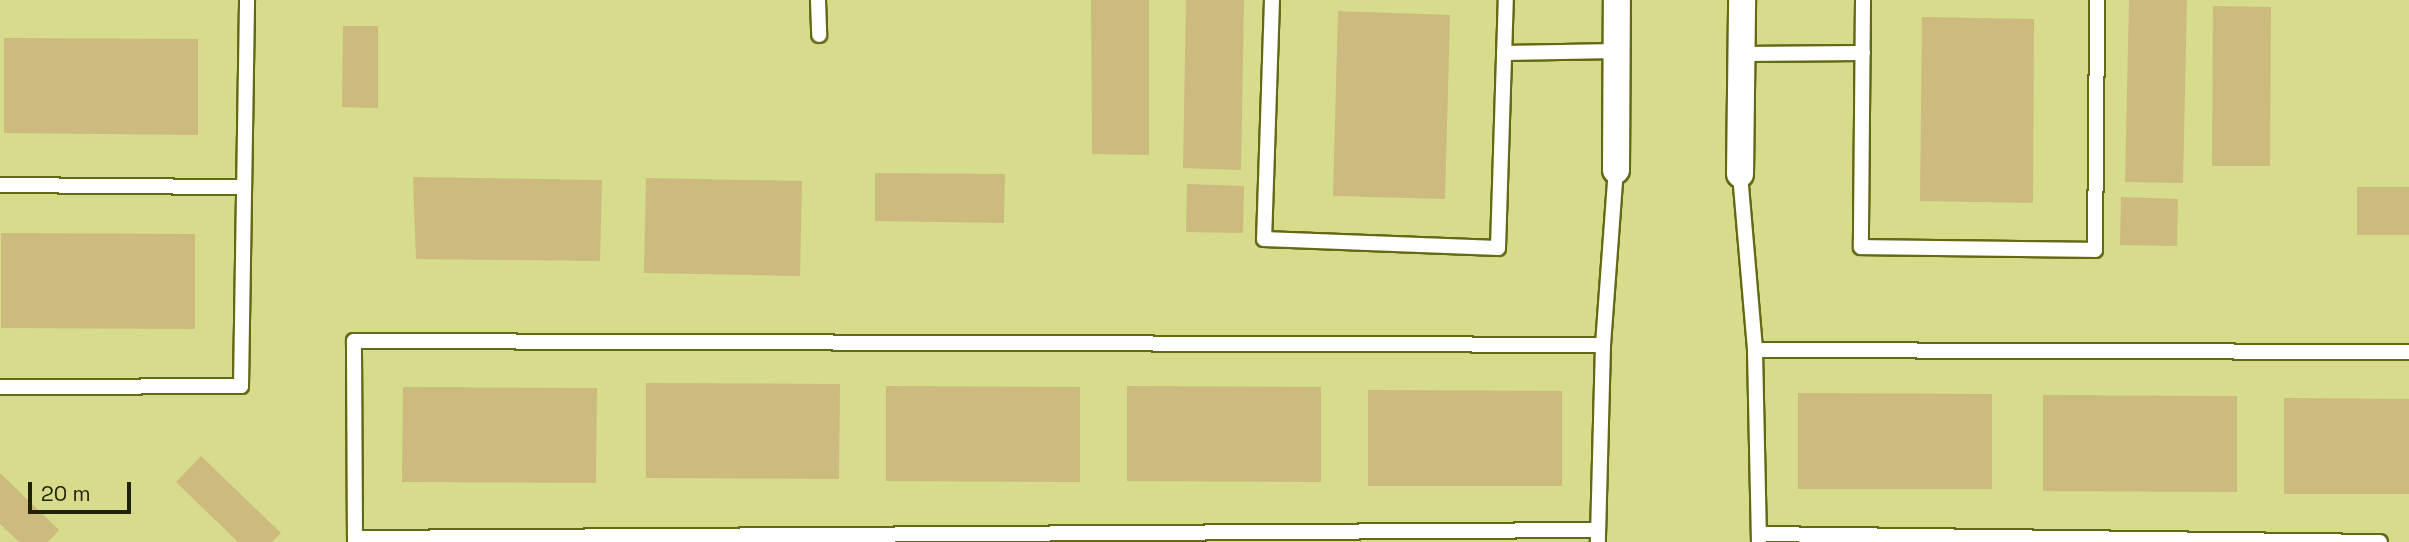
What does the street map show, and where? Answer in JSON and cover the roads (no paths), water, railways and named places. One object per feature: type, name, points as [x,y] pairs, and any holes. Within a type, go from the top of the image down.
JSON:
[{"type":"street","points":[[1616,170],[1617,0]]},
{"type":"street","points":[[1740,174],[1742,0]]},
{"type":"lane","points":[[0,387],[241,386],[241,187],[247,0]]},
{"type":"lane","points":[[818,0],[819,35]]},
{"type":"lane","points":[[1272,0],[1264,239],[1497,248],[1506,0]]},
{"type":"lane","points":[[1863,0],[1861,247],[2095,250],[2097,0]]},
{"type":"lane","points":[[1504,53],[1617,51]]},
{"type":"lane","points":[[1741,54],[1863,53]]},
{"type":"lane","points":[[1603,345],[354,341],[355,540],[1598,536],[1603,345],[1616,170]]},
{"type":"lane","points":[[1740,174],[1755,350],[1759,538],[2380,542]]},
{"type":"lane","points":[[0,185],[241,187]]},
{"type":"lane","points":[[1755,350],[2409,352]]}]
